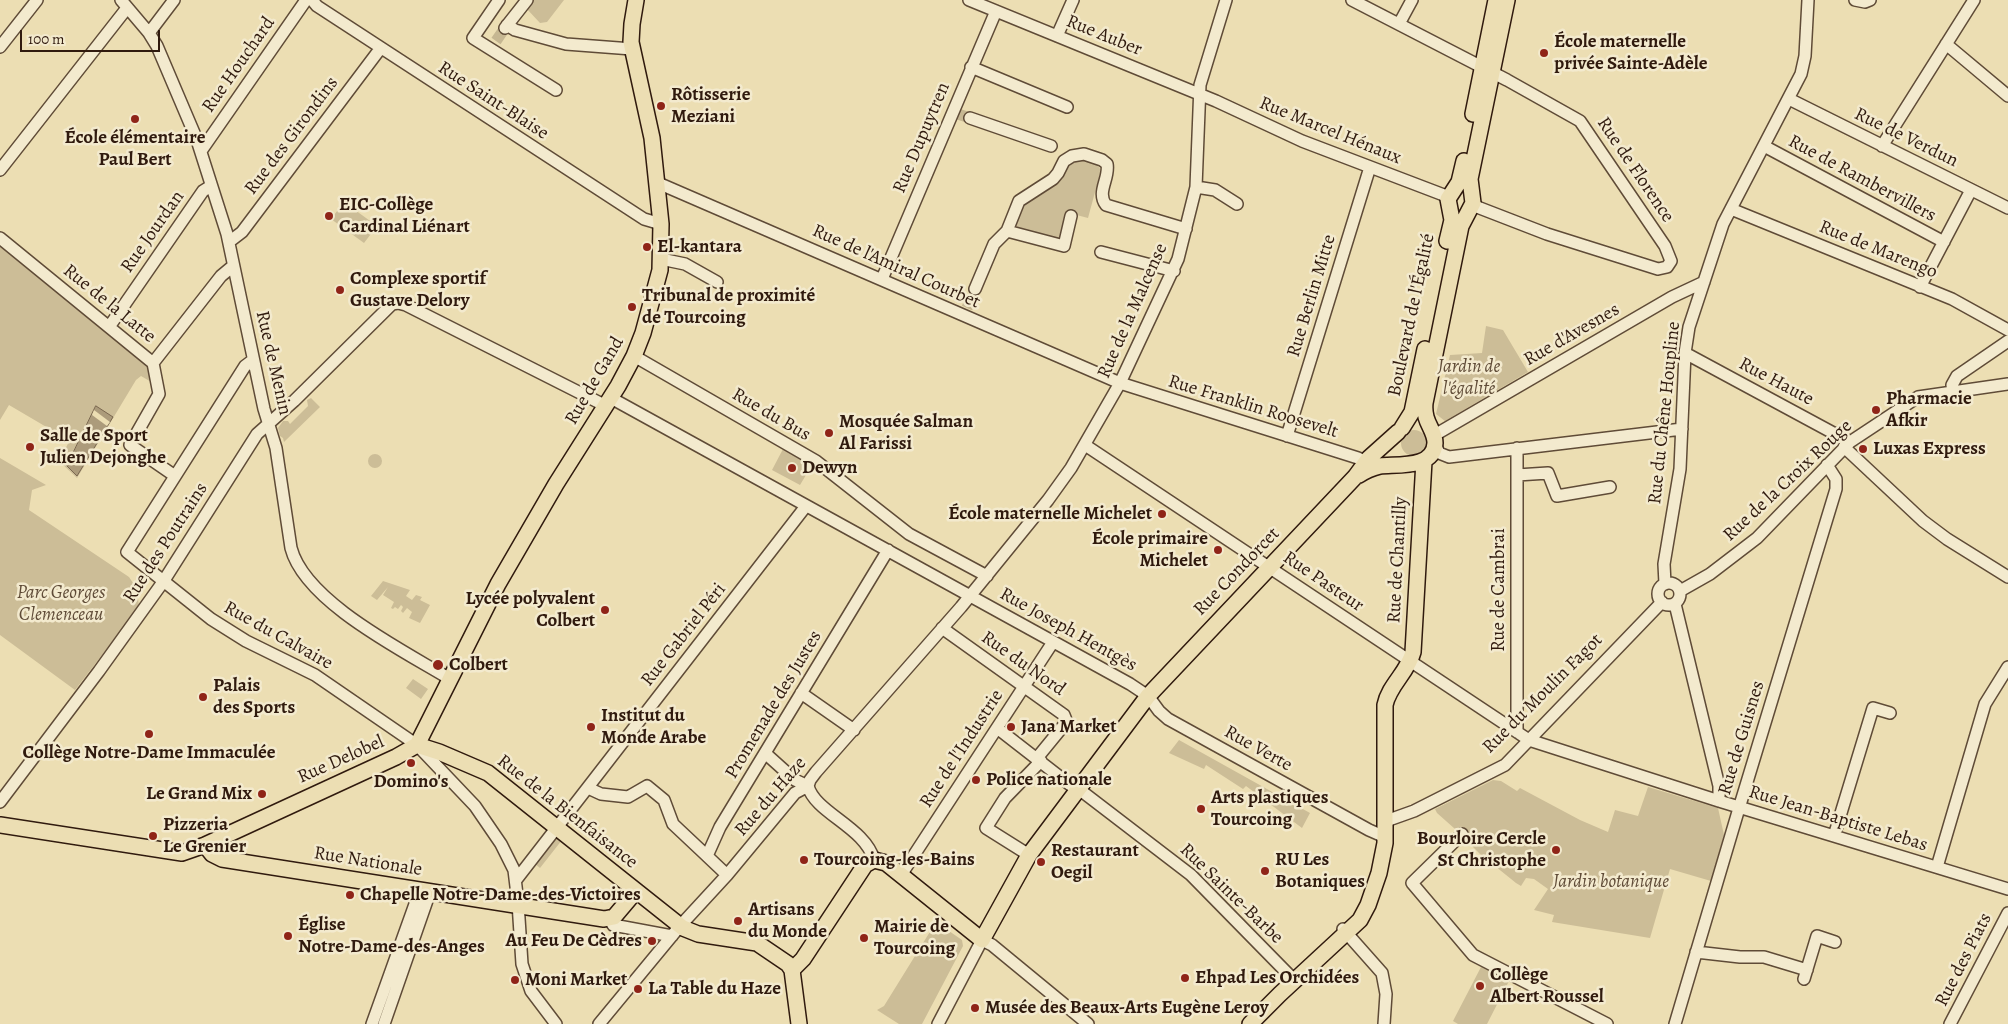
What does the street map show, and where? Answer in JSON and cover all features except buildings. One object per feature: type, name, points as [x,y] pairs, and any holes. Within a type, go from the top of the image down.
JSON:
[{"type":"main road","name":"Rue de Gand","points":[[417,746],[498,584],[556,484],[608,402],[634,356],[643,333],[655,291],[661,259],[658,182],[651,129],[632,49],[631,30],[636,0]]},
{"type":"main road","name":"Boulevard de l'Égalité","points":[[1433,437],[1424,414],[1425,403],[1461,226],[1471,204],[1470,179],[1496,0]]},
{"type":"main road","name":"Boulevard de l'Égalité","points":[[1400,430],[1410,416],[1414,406],[1451,224],[1450,199],[1459,182],[1507,0]]},
{"type":"main road","points":[[1462,189],[1468,191],[1471,204],[1460,214],[1454,212],[1450,199],[1462,189]]},
{"type":"main road","points":[[1369,465],[1418,462],[1432,454],[1433,437],[1424,426],[1417,423],[1409,424],[1400,430],[1395,440],[1396,450],[1402,459],[1418,462]]},
{"type":"main road","name":"Rue Condorcet","points":[[982,940],[1029,855],[1148,696],[1355,477],[1369,465],[1400,430]]},
{"type":"main road","name":"Rue de Chantilly","points":[[1410,661],[1413,648],[1418,462]]},
{"type":"main road","points":[[1238,1024],[1345,931],[1373,891],[1382,864],[1386,829],[1385,705],[1388,696],[1410,661]]},
{"type":"main road","name":"Rue Delobel","points":[[0,825],[179,853],[206,844],[417,746]]},
{"type":"main road","name":"Rue de la Bienfaisance","points":[[417,746],[434,750],[483,770],[636,891]]},
{"type":"main road","name":"Rue Nationale","points":[[206,844],[212,854],[219,858],[610,919]]},
{"type":"main road","points":[[792,970],[803,959],[865,865],[874,860],[886,864],[901,875],[982,940]]},
{"type":"main road","points":[[610,919],[616,915],[636,891],[676,931],[757,944],[788,964],[792,970],[799,1024]]},
{"type":"main road","points":[[1250,1024],[1292,978]]},
{"type":"street","points":[[0,47],[37,0]]},
{"type":"street","points":[[149,33],[174,0]]},
{"type":"street","name":"Rue Houchard","points":[[201,150],[306,0]]},
{"type":"street","name":"Rue Saint-Blaise","points":[[312,0],[317,6],[380,49],[644,219],[660,224]]},
{"type":"street","points":[[499,0],[473,38],[494,46],[556,90]]},
{"type":"street","points":[[527,0],[506,27],[566,44],[632,49]]},
{"type":"street","name":"Rue Auber","points":[[969,0],[1199,94]]},
{"type":"street","points":[[1057,36],[1073,0]]},
{"type":"street","name":"Rue de la Malcense","points":[[970,595],[1058,486],[1085,445],[1120,383],[1174,271],[1196,188],[1200,84],[1226,0]]},
{"type":"street","points":[[1352,0],[1487,70]]},
{"type":"street","points":[[1399,24],[1412,0]]},
{"type":"street","name":"Rue du Chêne Houpline","points":[[1665,584],[1664,564],[1680,469],[1685,353],[1690,327],[1720,232],[1801,74],[1804,62],[1808,0]]},
{"type":"street","points":[[1855,0],[1865,2],[1870,0]]},
{"type":"street","points":[[1882,146],[1974,0]]},
{"type":"street","points":[[0,170],[124,4]]},
{"type":"street","name":"Rue de Menin","points":[[124,4],[149,33],[157,46],[201,150],[229,242],[253,360],[276,451],[291,548],[296,563],[316,589],[350,617],[450,679]]},
{"type":"street","name":"Rue Dupuytren","points":[[882,279],[955,113],[971,67],[996,11]]},
{"type":"street","points":[[1946,44],[2008,96]]},
{"type":"street","name":"Rue des Girondins","points":[[229,242],[242,232],[380,49]]},
{"type":"street","points":[[971,67],[1067,107]]},
{"type":"street","name":"Rue de Florence","points":[[1471,204],[1547,234],[1658,269],[1667,267],[1671,261],[1665,246],[1580,121],[1487,70]]},
{"type":"street","name":"Rue Marcel Hénaux","points":[[1199,94],[1277,131],[1450,199]]},
{"type":"street","name":"Rue de Verdun","points":[[1789,99],[2008,208]]},
{"type":"street","points":[[970,118],[1051,146]]},
{"type":"street","name":"Rue de Rambervillers","points":[[1764,146],[1944,242]]},
{"type":"street","points":[[975,289],[994,244],[1008,231],[1019,201],[1053,179],[1067,158],[1080,154],[1098,158],[1107,164],[1108,171],[1102,195],[1106,205],[1186,229]]},
{"type":"street","name":"Rue Berlin Mitte","points":[[1287,436],[1370,167]]},
{"type":"street","name":"Rue de l'Amiral Courbet","points":[[658,182],[882,279],[966,312],[1120,383]]},
{"type":"street","name":"Rue Jourdan","points":[[109,327],[203,191],[211,186]]},
{"type":"street","points":[[1196,188],[1215,190],[1237,204]]},
{"type":"street","points":[[1920,287],[1971,190]]},
{"type":"street","name":"Rue de Marengo","points":[[1731,209],[1952,299],[2008,330]]},
{"type":"street","points":[[1008,231],[1064,246],[1071,216]]},
{"type":"street","name":"Rue de la Latte","points":[[0,238],[153,363],[159,394],[130,445],[175,476]]},
{"type":"street","points":[[1101,252],[1174,271]]},
{"type":"street","points":[[661,259],[685,264],[717,282]]},
{"type":"street","points":[[153,363],[221,276],[233,266]]},
{"type":"street","name":"Rue d'Avesnes","points":[[1433,437],[1672,297],[1704,282]]},
{"type":"street","name":"Rue des Poutrains","points":[[0,802],[164,582],[254,438],[392,304],[398,302],[608,402]]},
{"type":"street","points":[[1952,392],[1952,384],[1956,376],[2008,342]]},
{"type":"street","name":"Rue Haute","points":[[1685,353],[1847,444],[1928,525],[2008,577]]},
{"type":"street","name":"Rue du Bus","points":[[634,356],[816,461],[908,534],[986,576]]},
{"type":"street","points":[[175,476],[245,366],[253,360]]},
{"type":"street","name":"Rue Franklin Roosevelt","points":[[1120,383],[1287,436],[1369,465]]},
{"type":"street","name":"Rue de la Croix Rouge","points":[[1680,592],[1710,574],[1757,538],[1847,444],[1918,397],[2008,384]]},
{"type":"street","name":"Rue Joseph Hentgès","points":[[608,402],[888,550],[1148,696]]},
{"type":"street","points":[[1433,437],[1439,453],[1444,456],[1682,429]]},
{"type":"street","name":"Rue Pasteur","points":[[1085,445],[1517,732]]},
{"type":"street","name":"Rue de Cambrai","points":[[1516,448],[1517,732]]},
{"type":"street","name":"Rue de Guisnes","points":[[1675,1024],[1836,490],[1836,479],[1827,465]]},
{"type":"street","points":[[1517,474],[1548,473],[1556,496],[1610,487]]},
{"type":"street","name":"Rue du Calvaire","points":[[175,476],[127,552],[219,625],[246,641],[315,675],[417,746],[484,819],[510,863],[516,880],[520,947],[524,974],[531,991],[556,1024]]},
{"type":"street","name":"Rue Gabriel Péri","points":[[516,880],[806,506]]},
{"type":"street","name":"Promenade des Justes","points":[[707,856],[720,827],[888,550]]},
{"type":"street","points":[[1665,584],[1674,584],[1680,592],[1680,599],[1675,604],[1668,605],[1662,602],[1658,594],[1660,588],[1665,584]]},
{"type":"street","name":"Rue du Haze","points":[[599,1024],[795,793],[808,786],[811,778],[970,595]]},
{"type":"street","name":"Rue du Moulin Fagot","points":[[1386,829],[1414,811],[1497,770],[1510,761],[1662,602]]},
{"type":"street","points":[[1675,604],[1719,786],[1719,801]]},
{"type":"street","name":"Rue du Nord","points":[[942,628],[1065,717],[1064,725],[1039,760]]},
{"type":"street","name":"Rue de l'Industrie","points":[[901,875],[1053,642]]},
{"type":"street","points":[[1937,867],[1985,704],[2008,667]]},
{"type":"street","points":[[802,693],[854,730]]},
{"type":"street","name":"Rue Verte","points":[[1148,696],[1164,716],[1183,728],[1369,830],[1386,829]]},
{"type":"street","points":[[1834,836],[1873,708],[1890,713]]},
{"type":"street","name":"Rue Sainte-Barbe","points":[[997,728],[1191,874],[1292,978]]},
{"type":"street","name":"Rue Jean-Baptiste Lebas","points":[[1517,732],[1529,740],[1719,801],[2008,889]]},
{"type":"street","points":[[765,753],[795,780],[808,786],[814,798],[868,845],[874,860]]},
{"type":"street","points":[[1029,855],[986,828],[1005,798],[1039,760]]},
{"type":"street","points":[[588,788],[601,794],[628,797],[646,786],[664,800],[673,824],[727,875]]},
{"type":"street","points":[[1462,834],[1412,883],[1473,955],[1607,1024]]},
{"type":"street","points":[[372,1024],[425,891]]},
{"type":"street","points":[[384,1024],[425,891]]},
{"type":"street","name":"Rue des Piats","points":[[1950,1024],[2008,913]]},
{"type":"street","points":[[610,919],[614,924],[676,931]]},
{"type":"street","points":[[1345,931],[1382,973],[1386,994],[1384,1024]]},
{"type":"street","points":[[1696,952],[1764,957],[1805,974],[1817,936],[1835,942]]},
{"type":"street","points":[[938,1024],[982,940],[992,946],[1088,1024]]},
{"type":"green space","points":[[533,0],[564,0],[547,22],[540,23],[526,8]]},
{"type":"green space","points":[[1075,158],[1095,162],[1101,170],[1088,218],[1069,213],[1061,241],[1015,229],[1021,206]]},
{"type":"green space","points":[[344,202],[377,226],[364,243],[331,219]]},
{"type":"green space","points":[[0,244],[149,364],[153,383],[141,376],[136,380],[77,478],[59,461],[73,434],[63,429],[60,435],[9,405],[0,420]]},
{"type":"green space","name":"Jardin de l'égalité","points":[[1486,326],[1503,330],[1528,372],[1445,421],[1436,414],[1450,355],[1482,353]]},
{"type":"green space","points":[[311,398],[320,407],[284,442],[278,428],[283,421],[288,421],[290,424],[308,406],[307,400]]},
{"type":"green space","points":[[1414,430],[1423,434],[1427,443],[1423,452],[1414,456],[1405,452],[1401,443],[1405,434]]},
{"type":"green space","name":"Dewyn","points":[[783,449],[812,465],[800,485],[772,470]]},
{"type":"green space","points":[[375,454],[380,456],[382,461],[380,466],[375,468],[370,466],[368,461],[370,456]]},
{"type":"green space","name":"Parc Georges Clemenceau","points":[[0,458],[46,485],[32,490],[29,510],[129,577],[137,589],[139,607],[75,690],[0,635]]},
{"type":"green space","points":[[383,581],[410,590],[406,596],[412,600],[416,595],[422,597],[420,600],[430,605],[420,623],[409,618],[412,612],[407,608],[403,613],[401,605],[398,609],[395,607],[391,608],[394,602],[383,595],[388,587],[377,600],[371,596]]},
{"type":"green space","points":[[413,679],[428,689],[421,699],[406,688]]},
{"type":"green space","points":[[1179,740],[1310,813],[1302,828],[1246,786],[1243,789],[1206,765],[1204,769],[1169,753]]},
{"type":"green space","name":"Jardin botanique","points":[[1493,780],[1501,781],[1517,791],[1520,788],[1580,820],[1608,832],[1615,810],[1638,816],[1648,787],[1718,808],[1724,835],[1711,881],[1670,869],[1650,938],[1552,922],[1554,915],[1534,910],[1548,889],[1534,879],[1526,878],[1521,886],[1516,883],[1480,854],[1435,809]]},
{"type":"green space","points":[[555,838],[562,840],[540,868],[535,864]]},
{"type":"green space","points":[[936,922],[962,940],[963,946],[922,1024],[899,1024],[877,1010],[884,1006]]},
{"type":"green space","points":[[1481,967],[1509,981],[1487,1024],[1458,1024],[1453,1021]]},
{"type":"shaded area","points":[[96,406],[113,417],[77,476],[67,466]]},
{"type":"pier","points":[[94,410],[110,422],[107,426],[92,415]]},
{"type":"tunnel","points":[[496,41],[505,28]]},
{"type":"tunnel","points":[[958,114],[970,118]]},
{"type":"tunnel","points":[[967,308],[975,289]]},
{"type":"place","name":"École maternelle privée Sainte-Adèle","points":[[1544,53]]},
{"type":"place","name":"Rôtisserie Meziani","points":[[661,106]]},
{"type":"place","name":"École élémentaire Paul Bert","points":[[135,119]]},
{"type":"place","name":"EIC-Collège Cardinal Liénart","points":[[329,216]]},
{"type":"place","name":"El-kantara","points":[[647,247]]},
{"type":"place","name":"Complexe sportif Gustave Delory","points":[[340,290]]},
{"type":"place","name":"Tribunal de proximité de Tourcoing","points":[[632,307]]},
{"type":"place","name":"Pharmacie Afkir","points":[[1876,410]]},
{"type":"place","name":"Mosquée Salman Al Farissi","points":[[829,433]]},
{"type":"place","name":"Salle de Sport Julien Dejonghe","points":[[30,447]]},
{"type":"place","name":"Luxas Express","points":[[1863,449]]},
{"type":"place","name":"Dewyn","points":[[792,468]]},
{"type":"place","name":"École maternelle Michelet","points":[[1162,514]]},
{"type":"place","name":"École primaire Michelet","points":[[1218,550]]},
{"type":"place","name":"Lycée polyvalent Colbert","points":[[605,610]]},
{"type":"place","name":"Colbert","points":[[438,665]]},
{"type":"place","name":"Palais des Sports","points":[[203,697]]},
{"type":"place","name":"Institut du Monde Arabe","points":[[591,727]]},
{"type":"place","name":"Jana Market","points":[[1011,727]]},
{"type":"place","name":"Collège Notre-Dame Immaculée","points":[[149,734]]},
{"type":"place","name":"Domino's","points":[[411,763]]},
{"type":"place","name":"Police nationale","points":[[976,780]]},
{"type":"place","name":"Le Grand Mix","points":[[262,794]]},
{"type":"place","name":"Arts plastiques Tourcoing","points":[[1201,809]]},
{"type":"place","name":"Pizzeria Le Grenier","points":[[153,836]]},
{"type":"place","name":"Bourloire Cercle St Christophe","points":[[1556,850]]},
{"type":"place","name":"Tourcoing-les-Bains","points":[[804,860]]},
{"type":"place","name":"Restaurant Oegil","points":[[1041,862]]},
{"type":"place","name":"RU Les Botaniques","points":[[1265,871]]},
{"type":"place","name":"Chapelle Notre-Dame-des-Victoires","points":[[350,895]]},
{"type":"place","name":"Artisans du Monde","points":[[738,921]]},
{"type":"place","name":"Église Notre-Dame-des-Anges","points":[[288,936]]},
{"type":"place","name":"Mairie de Tourcoing","points":[[864,938]]},
{"type":"place","name":"Au Feu De Cèdres","points":[[652,941]]},
{"type":"place","name":"Ehpad Les Orchidées","points":[[1185,978]]},
{"type":"place","name":"Moni Market","points":[[515,980]]},
{"type":"place","name":"Collège Albert Roussel","points":[[1480,986]]},
{"type":"place","name":"La Table du Haze","points":[[638,989]]},
{"type":"place","name":"Musée des Beaux-Arts Eugène Leroy","points":[[975,1008]]}]
